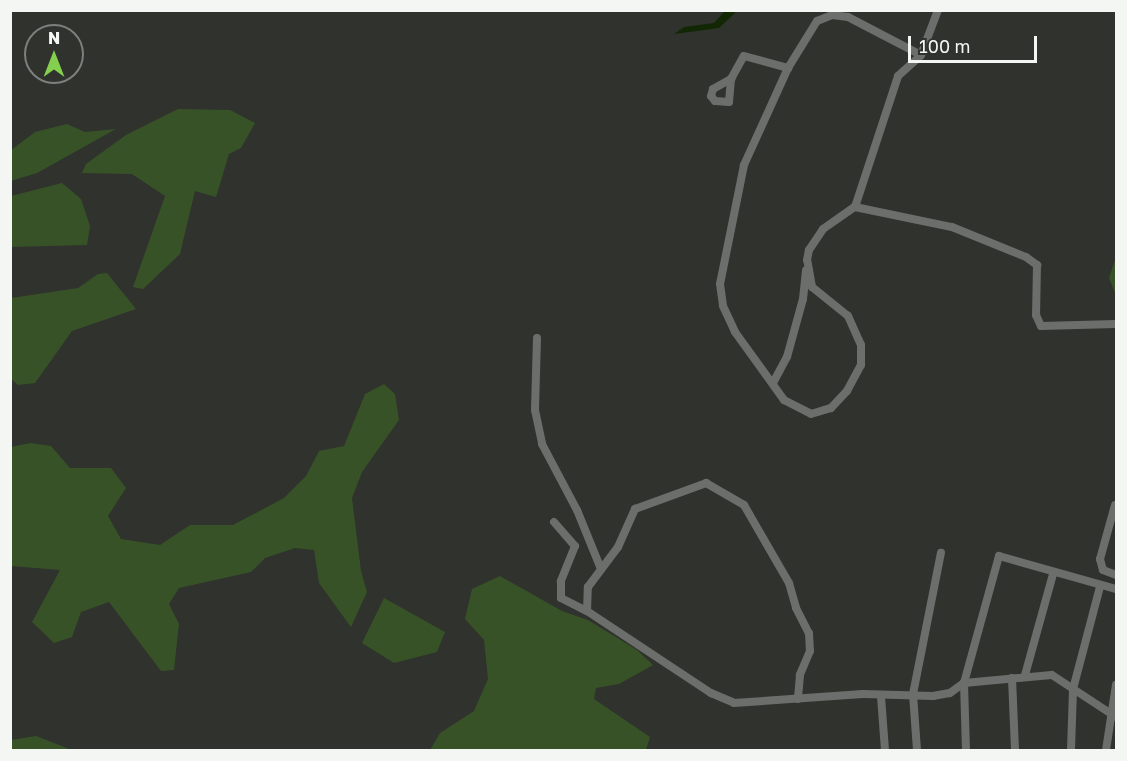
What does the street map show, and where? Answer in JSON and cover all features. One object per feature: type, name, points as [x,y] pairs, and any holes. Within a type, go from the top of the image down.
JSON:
[{"type":"street","points":[[773,383],[782,372],[798,319],[807,260],[823,229],[855,207],[897,76],[921,55],[938,10]]},
{"type":"street","points":[[807,260],[812,287],[848,316],[861,345],[861,365],[847,391],[831,408],[820,412],[797,409],[784,400],[735,332],[723,306],[720,284],[744,165],[788,68],[817,21],[832,15],[861,22],[921,55]]},
{"type":"street","points":[[731,79],[744,56],[788,68]]},
{"type":"street","points":[[855,207],[952,227],[1026,257],[1037,265],[1036,315],[1041,326],[1116,324]]},
{"type":"street","points":[[537,338],[535,410],[542,444],[577,510],[601,569]]},
{"type":"street","points":[[587,611],[588,587],[627,533],[635,509],[706,483],[744,505],[774,551],[809,633],[810,651],[800,675],[798,699]]},
{"type":"street","points":[[1115,506],[1100,559],[1103,570],[1116,575]]},
{"type":"street","points":[[554,522],[575,546],[561,581],[561,598],[587,611],[719,697],[734,703],[950,693],[964,683],[1025,675],[1052,675],[1113,714]]},
{"type":"street","points":[[917,750],[913,694],[941,553]]},
{"type":"street","points":[[966,750],[964,683],[999,556],[1053,574],[1116,589]]},
{"type":"street","points":[[1025,675],[1053,574]]},
{"type":"street","points":[[1071,750],[1073,689],[1100,587]]},
{"type":"street","points":[[1012,678],[1015,750]]},
{"type":"street","points":[[1106,750],[1116,685]]},
{"type":"street","points":[[881,696],[885,750]]},
{"type":"shaded area","points":[[725,11],[737,11],[719,28],[674,34],[684,27],[714,23]]},
{"type":"shaded area","points":[[178,109],[230,110],[255,123],[241,148],[229,154],[216,197],[195,191],[180,254],[143,289],[133,287],[165,196],[132,174],[82,173],[86,164],[126,135]]},
{"type":"shaded area","points":[[67,124],[85,132],[116,129],[37,173],[11,181],[11,150],[35,132]]},
{"type":"shaded area","points":[[62,183],[81,199],[90,226],[87,245],[11,247],[11,196]]},
{"type":"shaded area","points":[[1116,257],[1116,295],[1109,278]]},
{"type":"shaded area","points":[[107,273],[136,309],[72,331],[35,383],[18,385],[11,379],[11,298],[78,288],[98,274]]},
{"type":"shaded area","points":[[384,384],[395,394],[399,420],[362,472],[352,498],[361,571],[367,592],[351,627],[319,583],[314,550],[295,548],[265,558],[251,572],[179,588],[169,604],[179,624],[174,670],[161,671],[109,602],[81,612],[72,637],[54,643],[32,622],[60,570],[11,566],[11,447],[30,443],[51,446],[70,468],[111,468],[126,488],[108,516],[121,539],[160,545],[190,525],[233,525],[284,498],[306,476],[319,451],[344,446],[365,394]]},
{"type":"shaded area","points":[[500,576],[562,611],[588,620],[637,650],[653,665],[619,684],[596,688],[594,699],[650,737],[646,750],[430,750],[440,733],[474,711],[488,679],[484,640],[465,619],[472,589]]},
{"type":"shaded area","points":[[384,598],[445,632],[437,652],[394,663],[362,643]]},
{"type":"shaded area","points":[[36,736],[72,750],[11,750],[11,740]]}]
